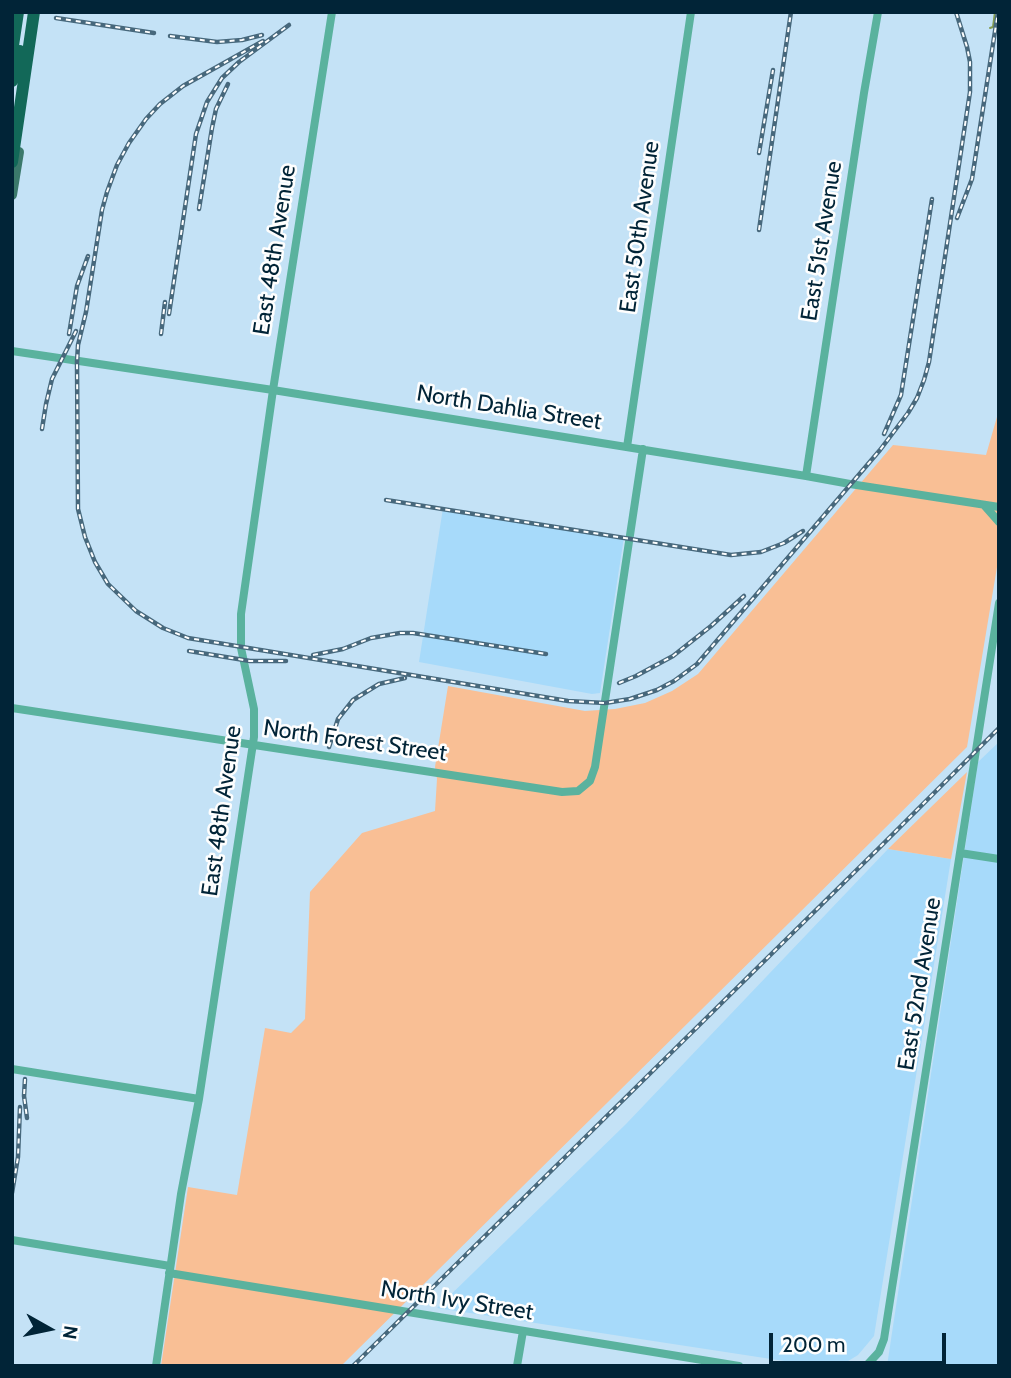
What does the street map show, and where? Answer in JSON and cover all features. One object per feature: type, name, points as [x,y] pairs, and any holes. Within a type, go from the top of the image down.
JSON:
[{"type":"highway","points":[[12,52],[18,12]]},
{"type":"highway","points":[[12,81],[28,12]]},
{"type":"highway","points":[[12,162],[34,12]]},
{"type":"main road","points":[[12,194],[40,12]]},
{"type":"street","name":"East 48th Avenue","points":[[156,1366],[169,1269],[199,1098],[253,745],[254,712],[242,660],[240,623],[332,12]]},
{"type":"street","name":"East 50th Avenue","points":[[627,447],[691,12]]},
{"type":"street","name":"East 51st Avenue","points":[[806,476],[878,12]]},
{"type":"street","name":"North Dahlia Street","points":[[12,351],[999,506]]},
{"type":"street","name":"North Forest Street","points":[[12,708],[575,792],[584,788],[592,778],[595,767],[643,449]]},
{"type":"street","points":[[981,504],[999,522]]},
{"type":"street","name":"East 52nd Avenue","points":[[866,1366],[879,1352],[884,1339],[999,603]]},
{"type":"street","points":[[960,853],[999,859]]},
{"type":"street","points":[[12,1069],[199,1098]]},
{"type":"street","name":"North Ivy Street","points":[[12,1240],[523,1331],[738,1366]]},
{"type":"street","points":[[517,1366],[523,1331]]},
{"type":"shaded area","points":[[999,410],[999,555],[967,747],[341,1366],[161,1366],[188,1187],[237,1195],[265,1028],[291,1033],[305,1019],[310,892],[362,833],[435,811],[435,767],[448,686],[585,711],[645,703],[672,691],[698,674],[893,445],[986,455]]},
{"type":"shaded area","points":[[443,508],[624,537],[600,693],[592,694],[419,662]]},
{"type":"shaded area","points":[[999,742],[999,1366],[887,1366],[978,762]]},
{"type":"shaded area","points":[[967,772],[951,859],[888,849]]},
{"type":"shaded area","points":[[888,849],[951,859],[874,1336],[858,1355],[840,1366],[817,1366],[437,1308],[626,1124]]},
{"type":"waterway","points":[[990,28],[993,27],[995,12]]},
{"type":"railway","points":[[759,230],[791,12]]},
{"type":"railway","points":[[263,41],[183,86],[160,104],[129,143],[107,192],[77,362],[78,509],[95,562],[108,584],[136,611],[163,628],[188,638],[568,701],[605,703],[630,699],[657,690],[697,664],[880,450],[917,398],[929,362],[970,92],[970,62],[956,12]]},
{"type":"railway","points":[[957,218],[972,179],[998,12]]},
{"type":"railway","points":[[56,18],[154,33]]},
{"type":"railway","points":[[169,314],[196,134],[207,102],[222,78],[239,62],[289,25]]},
{"type":"railway","points":[[170,36],[217,42],[262,35]]},
{"type":"railway","points":[[759,153],[773,70]]},
{"type":"railway","points":[[199,209],[216,109],[228,84]]},
{"type":"railway","points":[[884,434],[901,395],[932,199]]},
{"type":"railway","points":[[69,334],[77,286],[88,256]]},
{"type":"railway","points":[[161,334],[165,302]]},
{"type":"railway","points":[[42,429],[52,379],[76,331]]},
{"type":"railway","points":[[386,500],[731,555],[761,552],[784,543],[803,531]]},
{"type":"railway","points":[[619,683],[673,656],[744,596]]},
{"type":"railway","points":[[313,655],[343,649],[371,638],[400,633],[546,654]]},
{"type":"railway","points":[[189,651],[250,661],[286,661]]},
{"type":"railway","points":[[329,747],[338,719],[353,700],[379,684],[405,678]]},
{"type":"railway","points":[[353,1366],[999,728]]},
{"type":"railway","points":[[25,1079],[27,1118]]},
{"type":"railway","points":[[12,1193],[18,1157],[20,1107]]}]
